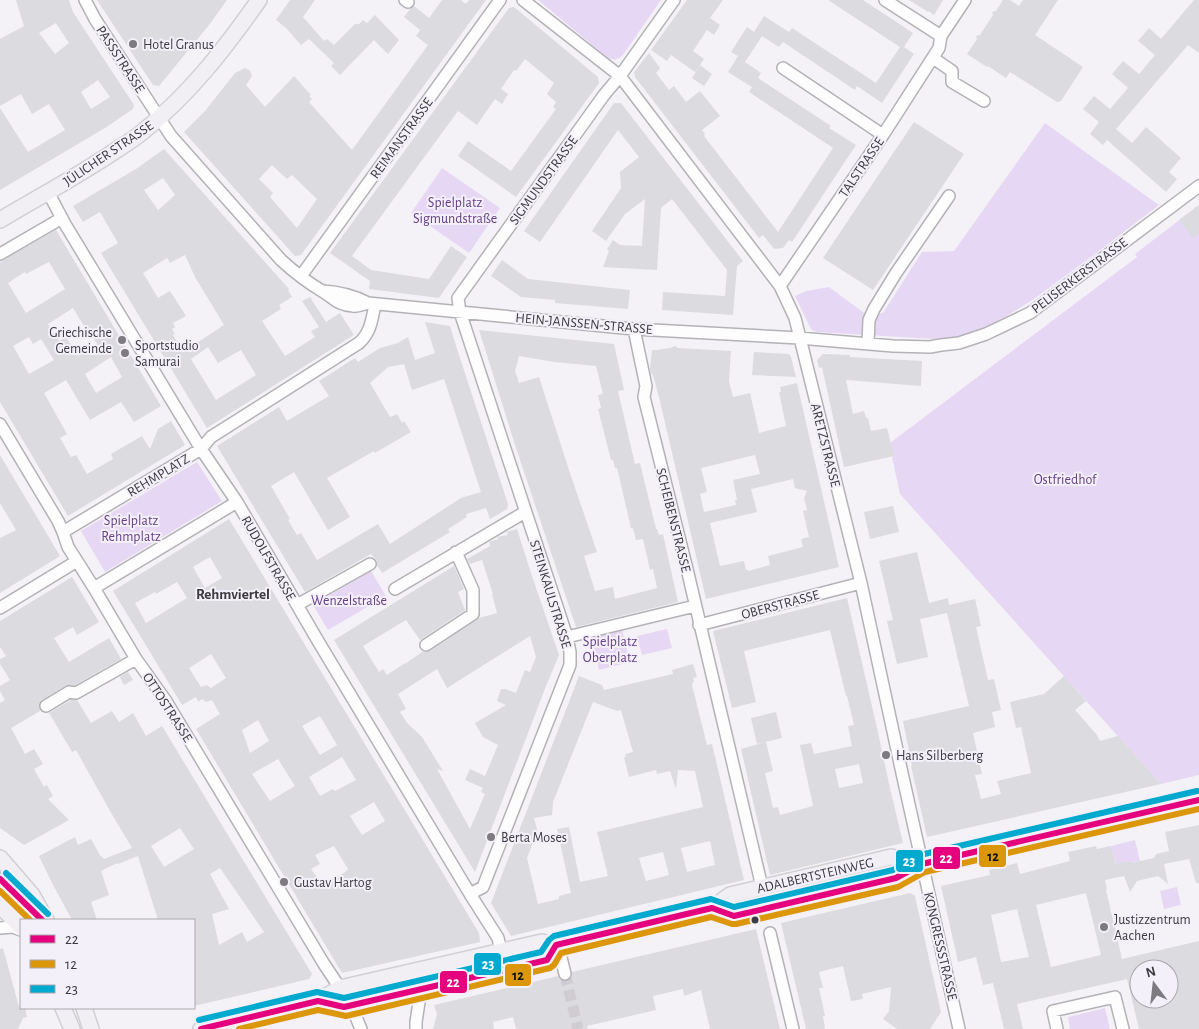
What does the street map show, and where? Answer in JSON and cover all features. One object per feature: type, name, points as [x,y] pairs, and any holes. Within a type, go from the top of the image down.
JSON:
[{"type":"main road","name":"JÜLICHER STRASSE","points":[[0,220],[95,165],[139,135],[200,78],[259,0]]},
{"type":"main road","name":"ADALBERTSTEINWEG","points":[[712,908],[734,916],[896,878],[922,864],[1199,800]]},
{"type":"main road","name":"ADALBERTSTEINWEG","points":[[201,1029],[318,1001],[340,988],[542,942],[557,945],[712,908],[730,895],[891,857],[922,864]]},
{"type":"main road","points":[[0,858],[32,895],[45,919]]},
{"type":"main road","points":[[0,904],[20,927]]},
{"type":"main road","name":"ADALBERTSTEINWEG","points":[[318,1001],[344,1007],[547,960],[557,945]]},
{"type":"main road","points":[[63,1009],[72,1029]]},
{"type":"main road","points":[[84,1009],[91,1029]]},
{"type":"street","name":"PASSSTRASSE","points":[[85,0],[158,118]]},
{"type":"street","name":"REIMANSTRASSE","points":[[301,276],[500,0]]},
{"type":"street","name":"ARETZSTRASSE","points":[[523,0],[620,76],[780,286],[795,318],[860,583],[922,864]]},
{"type":"street","name":"SIGMUNDSTRASSE","points":[[460,312],[458,298],[674,0]]},
{"type":"street","points":[[885,0],[940,42]]},
{"type":"street","name":"TALSTRASSE","points":[[780,286],[933,58],[940,42],[965,0]]},
{"type":"street","points":[[933,58],[952,71],[952,82],[984,101]]},
{"type":"street","points":[[783,68],[883,135]]},
{"type":"street","name":"HEIN-JANSSEN-STRASSE","points":[[158,118],[176,142],[281,260],[336,302],[354,306],[371,304],[634,328],[799,338]]},
{"type":"street","name":"PELISERKERSTRASSE","points":[[799,338],[893,346],[930,347],[959,342],[986,334],[1030,313],[1199,186]]},
{"type":"street","name":"RUDOLFSTRASSE","points":[[48,192],[201,449],[237,502],[297,606],[498,938],[501,951]]},
{"type":"street","points":[[868,344],[869,320],[874,309],[896,273],[949,196]]},
{"type":"street","points":[[0,254],[62,218]]},
{"type":"street","points":[[201,449],[211,438],[360,343],[366,336],[371,322],[371,304]]},
{"type":"street","name":"STEINKAULSTRASSE","points":[[460,312],[567,637],[570,652],[570,665],[483,887],[470,894]]},
{"type":"street","name":"SCHEIBENSTRASSE","points":[[634,328],[646,386],[644,397],[696,606],[762,888]]},
{"type":"street","name":"OTTOSTRASSE","points":[[0,424],[58,521],[64,532],[68,547],[76,561],[136,659],[166,701],[340,988]]},
{"type":"street","name":"REHMPLATZ","points":[[64,532],[201,449]]},
{"type":"street","points":[[94,588],[237,502]]},
{"type":"street","points":[[395,589],[525,512]]},
{"type":"street","points":[[426,645],[473,614],[473,590],[456,552]]},
{"type":"street","points":[[0,608],[76,561]]},
{"type":"street","points":[[297,606],[370,564]]},
{"type":"street","name":"OBERSTRASSE","points":[[700,625],[860,583]]},
{"type":"street","points":[[567,637],[696,606]]},
{"type":"street","points":[[46,706],[69,692],[76,693],[136,659]]},
{"type":"street","name":"KONGRESSSTRASSE","points":[[922,864],[959,1029]]},
{"type":"street","points":[[0,879],[41,919]]},
{"type":"street","points":[[0,904],[5,903],[31,919]]},
{"type":"street","points":[[0,928],[20,928]]},
{"type":"street","points":[[770,933],[793,1029]]},
{"type":"street","points":[[557,945],[565,974]]},
{"type":"street","points":[[416,1029],[421,989]]},
{"type":"street","points":[[1057,1029],[1053,1011],[1115,997],[1123,1029]]},
{"type":"street","points":[[350,1005],[361,1029]]},
{"type":"green space","points":[[538,0],[661,0],[623,55],[613,59],[607,57]]},
{"type":"green space","points":[[1045,123],[1159,205],[1034,299],[979,331],[955,337],[934,339],[817,332],[812,330],[795,296],[806,291],[829,287],[867,315],[883,313],[922,252],[954,251]]},
{"type":"green space","name":"Spielplatz Sigmundstraße","points":[[442,168],[500,208],[469,253],[411,213]]},
{"type":"green space","name":"Ostfriedhof","points":[[1199,205],[1199,775],[1161,784],[900,494],[890,443],[1137,257],[1135,254]]},
{"type":"green space","name":"Spielplatz Rehmplatz","points":[[197,462],[222,501],[105,572],[81,531]]},
{"type":"green space","name":"Wenzelstraße","points":[[371,571],[386,596],[328,630],[313,605]]},
{"type":"green space","name":"Spielplatz Oberplatz","points":[[622,629],[630,662],[599,670],[591,636]]},
{"type":"green space","points":[[667,629],[672,648],[642,655],[637,636]]},
{"type":"green space","points":[[1135,840],[1140,861],[1131,863],[1127,861],[1117,867],[1111,846]]},
{"type":"green space","points":[[1177,887],[1181,905],[1164,909],[1160,891]]},
{"type":"green space","points":[[1105,1008],[1110,1029],[1070,1029],[1068,1017]]},
{"type":"building","points":[[16,0],[69,0],[73,12],[134,105],[133,109],[105,128],[0,190],[0,108],[28,152],[65,130],[49,104],[32,114],[21,94],[0,106],[0,39],[24,26]],"holes":[[[56,23],[69,43],[55,54],[39,33]],[[98,80],[110,97],[91,109],[81,92]]]},
{"type":"building","points":[[97,0],[227,0],[159,86],[153,85]]},
{"type":"building","points":[[290,0],[315,0],[303,17],[324,41],[327,39],[334,45],[355,24],[359,24],[363,20],[367,23],[375,15],[399,40],[388,54],[374,40],[340,75],[331,66],[334,63],[309,39],[301,45],[276,20]]},
{"type":"building","points":[[442,0],[461,0],[466,4],[469,0],[486,0],[301,255],[295,256],[184,132],[205,111],[235,73],[245,68],[250,71],[252,76],[246,85],[265,107],[294,76],[311,95],[309,96],[312,99],[309,102],[352,150],[428,45],[416,36],[420,30],[404,17],[414,6],[429,18]],"holes":[[[272,165],[287,179],[292,175],[317,199],[297,228],[270,197],[273,193],[259,179]]]},
{"type":"building","points":[[687,0],[723,0],[710,18],[720,25],[714,35],[707,30],[693,51],[704,59],[695,72],[671,55],[667,61],[651,50]]},
{"type":"building","points":[[828,0],[863,0],[913,33],[904,47],[914,54],[882,103],[857,86],[855,90],[783,42],[779,47],[762,36],[745,62],[761,73],[758,78],[831,126],[829,128],[856,145],[792,242],[789,240],[783,248],[774,249],[763,235],[759,238],[635,77],[634,72],[649,53],[660,68],[656,73],[669,90],[674,86],[686,102],[700,91],[720,116],[702,130],[705,134],[704,136],[778,232],[833,148],[749,92],[752,87],[728,72],[738,56],[731,52],[747,27],[754,32],[764,16],[789,32],[792,28],[876,83],[900,47]]},
{"type":"building","points":[[909,0],[943,0],[934,15]]},
{"type":"building","points":[[1003,0],[1010,0],[1019,6],[1023,0],[1058,0],[1035,35],[1083,67],[1061,101],[1057,102],[1010,72],[1006,78],[967,54],[977,39],[976,36],[980,35],[993,15],[992,12],[996,11]]},
{"type":"building","points":[[1194,0],[1199,0],[1199,53],[1188,45],[1116,129],[1132,143],[1146,127],[1181,158],[1169,172],[1177,179],[1166,192],[1107,140],[1103,145],[1090,134],[1099,122],[1083,109],[1094,96],[1110,109],[1128,88],[1112,74],[1123,61],[1139,74],[1155,55],[1138,41],[1149,28],[1161,39]]},
{"type":"building","points":[[514,7],[598,77],[599,83],[516,197],[458,156],[468,141],[511,171],[556,109],[553,107],[556,102],[547,94],[554,83],[525,59],[516,71],[514,70],[501,89],[508,94],[502,104],[495,99],[477,125],[458,111],[352,256],[371,270],[429,279],[451,246],[467,257],[439,298],[369,289],[370,281],[330,253],[509,8]]},
{"type":"building","points":[[700,65],[712,74],[704,86],[692,78]]},
{"type":"building","points":[[614,103],[621,103],[743,261],[737,266],[733,315],[662,310],[663,292],[725,296],[727,270],[672,199],[661,208],[657,270],[603,267],[609,251],[607,249],[613,240],[620,245],[642,246],[645,199],[625,214],[606,241],[592,231],[621,188],[620,172],[639,157],[618,130],[540,242],[524,231]]},
{"type":"building","points":[[914,122],[964,154],[873,290],[823,258]]},
{"type":"building","points":[[164,149],[289,289],[292,297],[279,305],[281,309],[262,321],[285,356],[315,337],[311,331],[319,327],[302,301],[310,297],[326,322],[340,313],[354,335],[207,428],[101,253],[118,243],[100,212],[83,222],[73,206],[136,169]],"holes":[[[163,178],[175,195],[158,210],[144,190]],[[185,255],[195,277],[224,325],[183,352],[173,335],[175,334],[172,329],[175,327],[173,323],[186,316],[170,291],[158,298],[143,273],[167,258],[170,263]],[[208,347],[218,363],[241,350],[256,375],[216,400],[191,359]]]},
{"type":"building","points":[[1199,205],[1199,233],[1193,238],[1179,220]]},
{"type":"building","points":[[56,230],[161,406],[134,422],[121,402],[90,420],[66,380],[44,393],[67,434],[60,438],[71,457],[76,455],[87,474],[113,459],[111,454],[142,436],[150,449],[158,429],[171,421],[185,445],[68,516],[0,402],[0,262]],"holes":[[[49,262],[65,289],[26,313],[8,283],[25,272],[26,274]],[[73,308],[97,344],[78,356],[66,337],[59,341],[48,324]],[[29,337],[33,344],[41,339],[54,360],[29,374],[13,346]],[[111,357],[122,377],[96,393],[85,374]]]},
{"type":"building","points":[[502,260],[528,279],[630,290],[628,309],[555,303],[555,300],[521,297],[491,276]]},
{"type":"building","points":[[425,322],[450,326],[508,504],[507,509],[490,519],[486,508],[466,514],[467,517],[448,529],[450,532],[382,573],[377,565],[377,561],[371,554],[305,592],[217,446],[279,407],[287,421],[329,396],[319,381],[355,358],[358,362],[380,348],[398,343],[408,337],[415,360],[435,353]],"holes":[[[404,364],[412,390],[444,379],[481,492],[461,498],[390,544],[378,524],[317,560],[301,533],[297,535],[271,486],[294,472],[328,530],[350,517],[327,478],[411,432],[404,421],[402,423],[397,414],[390,417],[370,383],[388,367]]]},
{"type":"building","points":[[479,330],[614,344],[624,390],[618,391],[635,464],[640,463],[656,529],[659,535],[663,534],[678,602],[576,627]],"holes":[[[519,356],[596,366],[603,394],[598,395],[601,408],[598,409],[611,460],[613,460],[615,468],[617,468],[631,528],[633,528],[636,540],[643,539],[650,570],[653,569],[657,588],[615,599],[613,587],[595,591],[584,556],[597,552],[539,377],[519,383],[515,371]]]},
{"type":"building","points":[[675,346],[678,348],[731,351],[729,381],[733,397],[750,393],[759,433],[786,426],[779,392],[781,392],[780,387],[797,383],[839,567],[706,599],[659,397],[650,369],[652,350]],"holes":[[[755,455],[760,474],[733,480],[737,500],[735,500],[736,505],[704,512],[700,494],[707,492],[701,468]],[[793,479],[795,488],[807,491],[804,498],[807,510],[803,511],[809,537],[801,539],[803,547],[768,556],[770,565],[748,571],[744,561],[720,566],[710,523],[757,512],[751,489]]]},
{"type":"building","points":[[754,352],[789,354],[796,377],[752,375]]},
{"type":"building","points":[[823,354],[922,361],[921,386],[846,380],[853,414],[864,411],[871,431],[887,428],[894,456],[844,467],[822,367],[819,368],[817,360]]},
{"type":"building","points":[[0,455],[60,556],[0,593],[0,538],[16,530],[0,503]]},
{"type":"building","points":[[893,506],[899,532],[870,539],[864,512]]},
{"type":"building","points":[[229,519],[479,933],[480,942],[342,973],[196,729],[220,714],[212,700],[206,702],[202,699],[198,702],[196,697],[182,705],[113,591]],"holes":[[[210,557],[222,578],[205,588],[193,567]],[[177,582],[187,598],[146,623],[135,603],[155,592],[156,594]],[[211,654],[226,678],[211,688],[207,685],[201,687],[189,668]],[[320,716],[337,745],[320,755],[302,726]],[[258,720],[269,741],[250,753],[242,730]],[[342,757],[356,780],[335,791],[333,789],[320,796],[309,777]],[[278,759],[295,786],[270,801],[252,774]],[[374,802],[385,821],[362,835],[350,816]],[[334,846],[348,869],[322,884],[311,869],[320,864],[315,855]]]},
{"type":"building","points":[[517,529],[559,655],[475,872],[334,640],[454,566],[464,589],[458,592],[465,610],[420,640],[406,620],[363,646],[379,672],[383,669],[387,675],[422,652],[430,651],[479,618],[497,613],[482,560],[470,564],[467,559],[490,546],[489,542],[498,539],[497,537],[508,535],[507,532]],"holes":[[[530,636],[536,657],[530,672],[525,670],[516,693],[501,689],[497,701],[506,705],[475,723],[483,737],[498,745],[485,776],[470,769],[465,780],[483,788],[481,792],[485,794],[470,829],[437,769],[443,771],[422,737],[407,723],[400,712],[406,709],[398,694],[437,669],[447,688]]]},
{"type":"building","points":[[917,552],[929,603],[948,598],[949,605],[975,599],[981,626],[976,627],[988,680],[994,679],[1001,710],[992,712],[995,727],[973,733],[982,774],[975,775],[981,799],[1001,794],[997,781],[1031,773],[1021,727],[1016,728],[1010,702],[1044,694],[1064,676],[1086,701],[1075,710],[1100,741],[1118,736],[1161,784],[927,837],[903,721],[969,706],[947,613],[920,619],[928,657],[897,664],[887,621],[893,620],[879,561]]},
{"type":"building","points":[[72,577],[99,622],[77,635],[73,627],[54,638],[69,662],[109,638],[121,659],[75,685],[65,686],[42,700],[39,706],[40,711],[11,728],[25,754],[34,749],[43,764],[34,769],[44,787],[47,785],[53,796],[48,799],[69,820],[24,845],[0,828],[0,703],[5,700],[0,691],[0,686],[10,680],[0,664],[0,659],[6,656],[0,647],[0,621]]},
{"type":"building","points":[[847,598],[903,843],[770,875],[741,749],[766,742],[773,771],[765,773],[773,808],[778,807],[780,815],[813,806],[800,745],[811,743],[814,754],[852,746],[848,726],[854,725],[830,630],[744,651],[756,702],[732,708],[713,631]],"holes":[[[859,764],[863,783],[839,788],[835,769]]]},
{"type":"building","points":[[693,664],[697,677],[693,678],[694,682],[692,685],[707,745],[712,744],[744,880],[511,936],[491,903],[579,676],[602,685],[604,690],[673,674],[672,670]],"holes":[[[593,702],[617,711],[621,710],[633,752],[625,754],[626,757],[624,757],[629,777],[656,770],[657,774],[670,771],[676,789],[678,770],[695,771],[703,807],[597,832],[608,876],[580,882],[569,827],[557,829],[571,893],[559,896],[559,899],[538,904],[527,858],[535,837],[539,836],[534,818],[552,815],[553,802]],[[710,841],[715,865],[687,872],[681,848]],[[663,852],[669,875],[646,881],[639,858]]]},
{"type":"building","points":[[128,672],[133,680],[124,685],[120,677]]},
{"type":"building","points":[[71,700],[77,700],[91,723],[112,711],[119,722],[133,713],[146,736],[162,726],[312,974],[309,979],[195,1006],[195,919],[158,919],[138,856],[101,871],[109,895],[91,902],[97,919],[71,919],[39,856],[75,837],[78,845],[91,839],[104,859],[132,848],[76,750],[72,752],[49,713]],"holes":[[[180,828],[194,849],[164,867],[151,846]],[[220,868],[264,932],[247,942],[242,932],[219,945],[212,914],[229,909],[210,874]]]},
{"type":"building","points":[[776,712],[782,738],[757,744],[751,718]]},
{"type":"building","name":"Justizzentrum Aachen","points":[[1199,825],[1199,883],[1196,883],[1189,859],[1164,864],[1168,884],[1158,876],[1137,881],[1130,892],[1124,876],[1105,880],[1106,890],[1122,959],[1199,941],[1199,1029],[1139,1029],[1134,1009],[1179,1009],[1179,959],[1129,959],[1129,987],[1127,979],[1017,1004],[1023,1029],[1004,1029],[993,983],[983,985],[976,957],[958,962],[941,886],[990,875],[989,870],[1017,863],[1020,874],[1070,861],[1068,852],[1096,846],[1097,849],[1111,846],[1116,864],[1128,861],[1132,863],[1154,858],[1156,854],[1169,851],[1165,832]],"holes":[[[1086,893],[1101,955],[1051,967],[1036,905]],[[1017,909],[1029,957],[1001,962],[991,915]]]},
{"type":"building","points":[[910,893],[915,896],[941,1012],[930,1029],[897,1029],[883,1019],[889,1011],[891,987],[862,994],[863,999],[851,1001],[843,966],[819,972],[823,988],[819,988],[825,1016],[823,1016],[825,1029],[806,1029],[781,923]]},
{"type":"building","points":[[756,929],[780,1029],[710,1029],[701,990],[684,996],[683,989],[653,996],[656,1010],[587,1026],[588,1029],[516,1029],[513,1017],[493,1022],[494,1029],[433,1029],[437,1014],[434,1005],[558,976],[566,981],[570,979],[572,972]]},
{"type":"building","points":[[3,948],[19,1007],[20,1009],[25,1009],[27,1017],[23,1018],[18,1029],[0,1029],[0,949]]},
{"type":"tunnel","points":[[565,974],[578,1029]]},
{"type":"transit line","name":"23","points":[[199,1020],[317,992],[344,998],[541,952],[554,936],[711,899],[734,907],[893,870],[920,855],[1197,791]]},
{"type":"transit line","name":"22","points":[[201,1029],[318,1001],[344,1007],[547,960],[556,945],[712,908],[734,916],[896,878],[922,864],[1199,800]]},
{"type":"transit line","name":"12","points":[[239,1029],[318,1010],[346,1016],[550,968],[561,953],[711,917],[736,924],[898,887],[925,872],[1199,809]]},
{"type":"transit line","name":"23","points":[[6,873],[48,914]]},
{"type":"transit line","name":"22","points":[[0,879],[41,919]]},
{"type":"transit line","name":"12","points":[[0,891],[29,919]]},
{"type":"place","name":"Hotel Granus","points":[[133,44]]},
{"type":"place","name":"Griechische Gemeinde","points":[[122,340]]},
{"type":"place","name":"Sportstudio Samurai","points":[[125,353]]},
{"type":"place","name":"Hans Silberberg","points":[[886,755]]},
{"type":"place","name":"Berta Moses","points":[[491,837]]},
{"type":"place","name":"Gustav Hartog","points":[[284,882]]},
{"type":"place","name":"Justizzentrum Aachen","points":[[1104,927]]},
{"type":"district","name":"Rehmviertel","points":[[233,594]]}]
